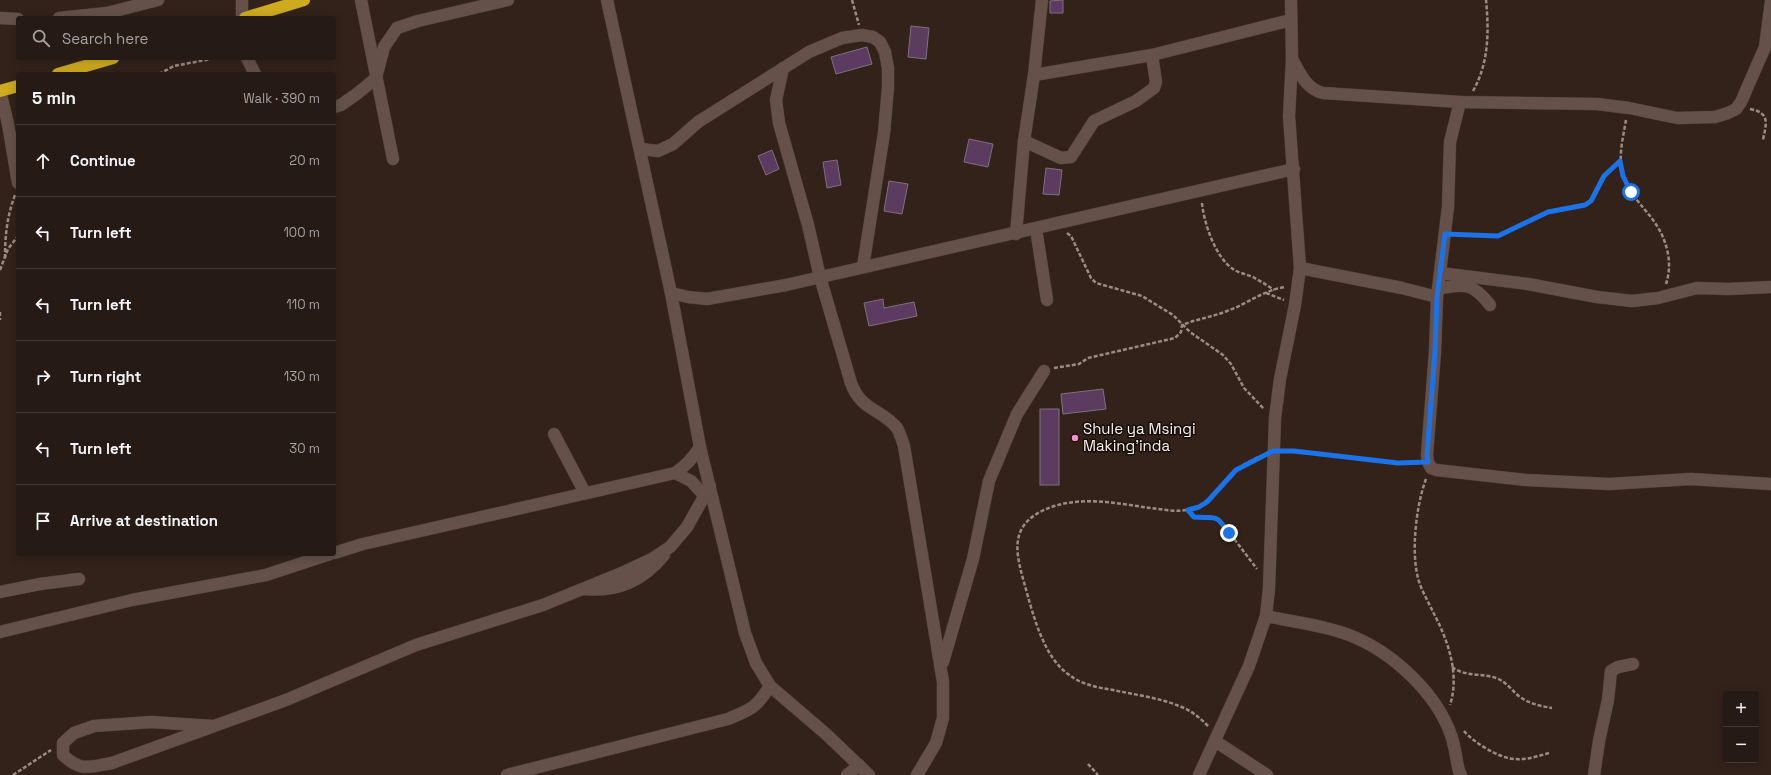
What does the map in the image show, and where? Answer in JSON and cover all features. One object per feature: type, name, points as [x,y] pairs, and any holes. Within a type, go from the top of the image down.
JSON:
[{"type":"highway","points":[[252,16],[304,0]]},
{"type":"highway","points":[[65,72],[106,60]]},
{"type":"highway","points":[[0,91],[16,87]]},
{"type":"street","points":[[78,16],[107,13],[158,0]]},
{"type":"street","points":[[242,0],[242,16]]},
{"type":"street","points":[[361,0],[393,159]]},
{"type":"street","points":[[336,106],[341,105],[358,93],[376,78],[384,46],[397,28],[418,21],[508,0]]},
{"type":"street","points":[[607,0],[641,149],[671,293],[707,491],[745,633],[756,663],[770,686],[826,734],[869,775]]},
{"type":"street","points":[[1016,234],[1024,141],[1034,74],[1042,0]]},
{"type":"street","points":[[1198,775],[1217,738],[1249,666],[1266,616],[1269,588],[1275,418],[1280,379],[1295,305],[1300,268],[1289,116],[1292,59],[1291,0]]},
{"type":"street","points":[[1292,59],[1308,86],[1315,91],[1343,96],[1460,102],[1574,103],[1629,108],[1670,117],[1694,118],[1715,116],[1728,113],[1736,109],[1741,102],[1765,47],[1771,1]]},
{"type":"street","points":[[0,18],[16,19]]},
{"type":"street","points":[[1034,74],[1152,55],[1291,20]]},
{"type":"street","points":[[641,149],[658,150],[673,144],[698,122],[809,52],[825,44],[842,38],[862,35],[873,37],[880,42],[884,52],[888,68],[888,87],[884,133],[863,267]]},
{"type":"street","points":[[1024,141],[1062,158],[1071,157],[1094,120],[1136,101],[1154,88],[1156,82],[1152,55]]},
{"type":"street","points":[[248,60],[254,72]]},
{"type":"street","points":[[783,68],[778,85],[776,100],[777,111],[808,224],[820,277],[855,394],[861,401],[888,420],[897,429],[904,446],[943,682],[943,718],[936,743],[917,775]]},
{"type":"street","points":[[0,91],[15,122],[16,142]]},
{"type":"street","points":[[1460,102],[1450,142],[1445,234],[1438,293],[1427,455],[1429,465],[1436,470],[1458,474],[1567,482],[1628,483],[1691,479],[1771,484]]},
{"type":"street","points":[[671,293],[707,299],[779,286],[1016,234],[1294,169]]},
{"type":"street","points":[[1036,229],[1047,300]]},
{"type":"street","points":[[1300,268],[1438,293],[1451,286],[1462,285],[1480,292],[1490,305]]},
{"type":"street","points":[[1440,273],[1528,284],[1617,300],[1632,301],[1658,298],[1697,288],[1728,290],[1771,287]]},
{"type":"street","points":[[941,668],[973,559],[989,481],[1017,414],[1044,371]]},
{"type":"street","points":[[554,434],[585,492]]},
{"type":"street","points":[[336,552],[363,544],[585,492],[675,473],[692,459],[700,447]]},
{"type":"street","points":[[675,473],[707,491]]},
{"type":"street","points":[[213,726],[151,722],[94,726],[74,733],[63,743],[64,755],[73,764],[86,768],[112,763],[286,700],[416,645],[543,605],[624,572],[652,559],[670,547],[687,527],[707,491]]},
{"type":"street","points":[[0,632],[132,600],[266,575],[324,556]]},
{"type":"street","points":[[0,592],[79,579]]},
{"type":"street","points":[[1266,616],[1341,633],[1362,641],[1377,649],[1415,678],[1428,693],[1443,715],[1452,736],[1459,774]]},
{"type":"street","points":[[1594,775],[1599,741],[1608,700],[1611,671],[1618,666],[1633,664]]},
{"type":"street","points":[[507,775],[728,719],[752,710],[761,701],[770,686]]},
{"type":"street","points":[[1217,738],[1267,775]]},
{"type":"street","points":[[847,775],[859,765]]},
{"type":"path","points":[[852,0],[862,35]]},
{"type":"path","points":[[1460,102],[1473,91],[1482,69],[1487,45],[1486,0]]},
{"type":"path","points":[[163,72],[174,66],[206,60]]},
{"type":"path","points":[[1629,108],[1620,161],[1623,176],[1631,192],[1654,220],[1666,244],[1669,267],[1667,282],[1658,298]]},
{"type":"path","points":[[1736,109],[1756,110],[1765,116],[1766,120],[1763,140]]},
{"type":"path","points":[[1445,234],[1498,236],[1548,212],[1585,205],[1591,201],[1604,176],[1620,161]]},
{"type":"path","points":[[1200,190],[1203,213],[1208,230],[1223,258],[1233,269],[1254,278],[1274,290]]},
{"type":"path","points":[[5,258],[5,237],[8,215],[16,194]]},
{"type":"path","points":[[1054,225],[1071,236],[1091,278],[1096,283],[1142,296],[1173,316],[1200,340],[1223,355],[1231,364],[1244,388],[1251,397],[1275,418]]},
{"type":"path","points":[[0,270],[8,249],[16,239]]},
{"type":"path","points":[[1182,325],[1228,311],[1274,290],[1298,286]]},
{"type":"path","points":[[1266,293],[1295,305]]},
{"type":"path","points":[[0,312],[0,320]]},
{"type":"path","points":[[1044,371],[1079,364],[1088,358],[1175,338],[1181,332],[1182,325]]},
{"type":"path","points":[[1217,738],[1198,717],[1184,708],[1161,701],[1083,684],[1067,673],[1052,657],[1035,620],[1016,548],[1019,534],[1030,517],[1048,508],[1076,502],[1107,502],[1173,511],[1188,510],[1199,507],[1207,502],[1236,470],[1273,451],[1294,451],[1398,463],[1429,465],[1422,491],[1415,554],[1418,579],[1448,644],[1452,666],[1453,696],[1449,709],[1443,715]]},
{"type":"path","points":[[1188,510],[1194,517],[1214,517],[1219,519],[1269,588]]},
{"type":"path","points":[[1452,666],[1464,673],[1489,676],[1502,680],[1520,697],[1527,701],[1535,705],[1552,708]]},
{"type":"path","points":[[1463,729],[1478,744],[1514,759],[1528,759],[1549,753]]},
{"type":"path","points":[[13,775],[63,743]]},
{"type":"path","points":[[1088,764],[1098,775]]},
{"type":"building","points":[[1063,0],[1063,13],[1050,13],[1050,1]]},
{"type":"building","points":[[911,26],[929,28],[926,59],[908,57]]},
{"type":"building","points":[[867,47],[872,64],[836,74],[831,57]]},
{"type":"building","points":[[969,139],[993,144],[988,167],[964,162]]},
{"type":"building","points":[[772,150],[779,169],[766,175],[758,156]]},
{"type":"building","points":[[837,160],[841,185],[827,188],[823,162]]},
{"type":"building","points":[[1046,168],[1062,170],[1059,195],[1043,194]]},
{"type":"building","points":[[889,181],[908,184],[902,214],[884,211]]},
{"type":"building","points":[[883,299],[884,308],[914,302],[917,316],[869,326],[864,303]]},
{"type":"building","points":[[1103,389],[1106,409],[1063,414],[1061,394]]},
{"type":"building","points":[[1040,409],[1059,409],[1059,485],[1040,485]]},
{"type":"place","name":"Shule ya Msingi Making'inda","points":[[1075,438]]},
{"type":"route","points":[[1229,533],[1219,519],[1214,517],[1194,517],[1188,510],[1199,507],[1207,502],[1236,470],[1273,451],[1294,451],[1398,463],[1414,464],[1428,462],[1427,455],[1435,352],[1437,297],[1445,234],[1498,236],[1548,212],[1585,205],[1591,201],[1594,192],[1604,176],[1620,161],[1623,176],[1631,192]]}]
